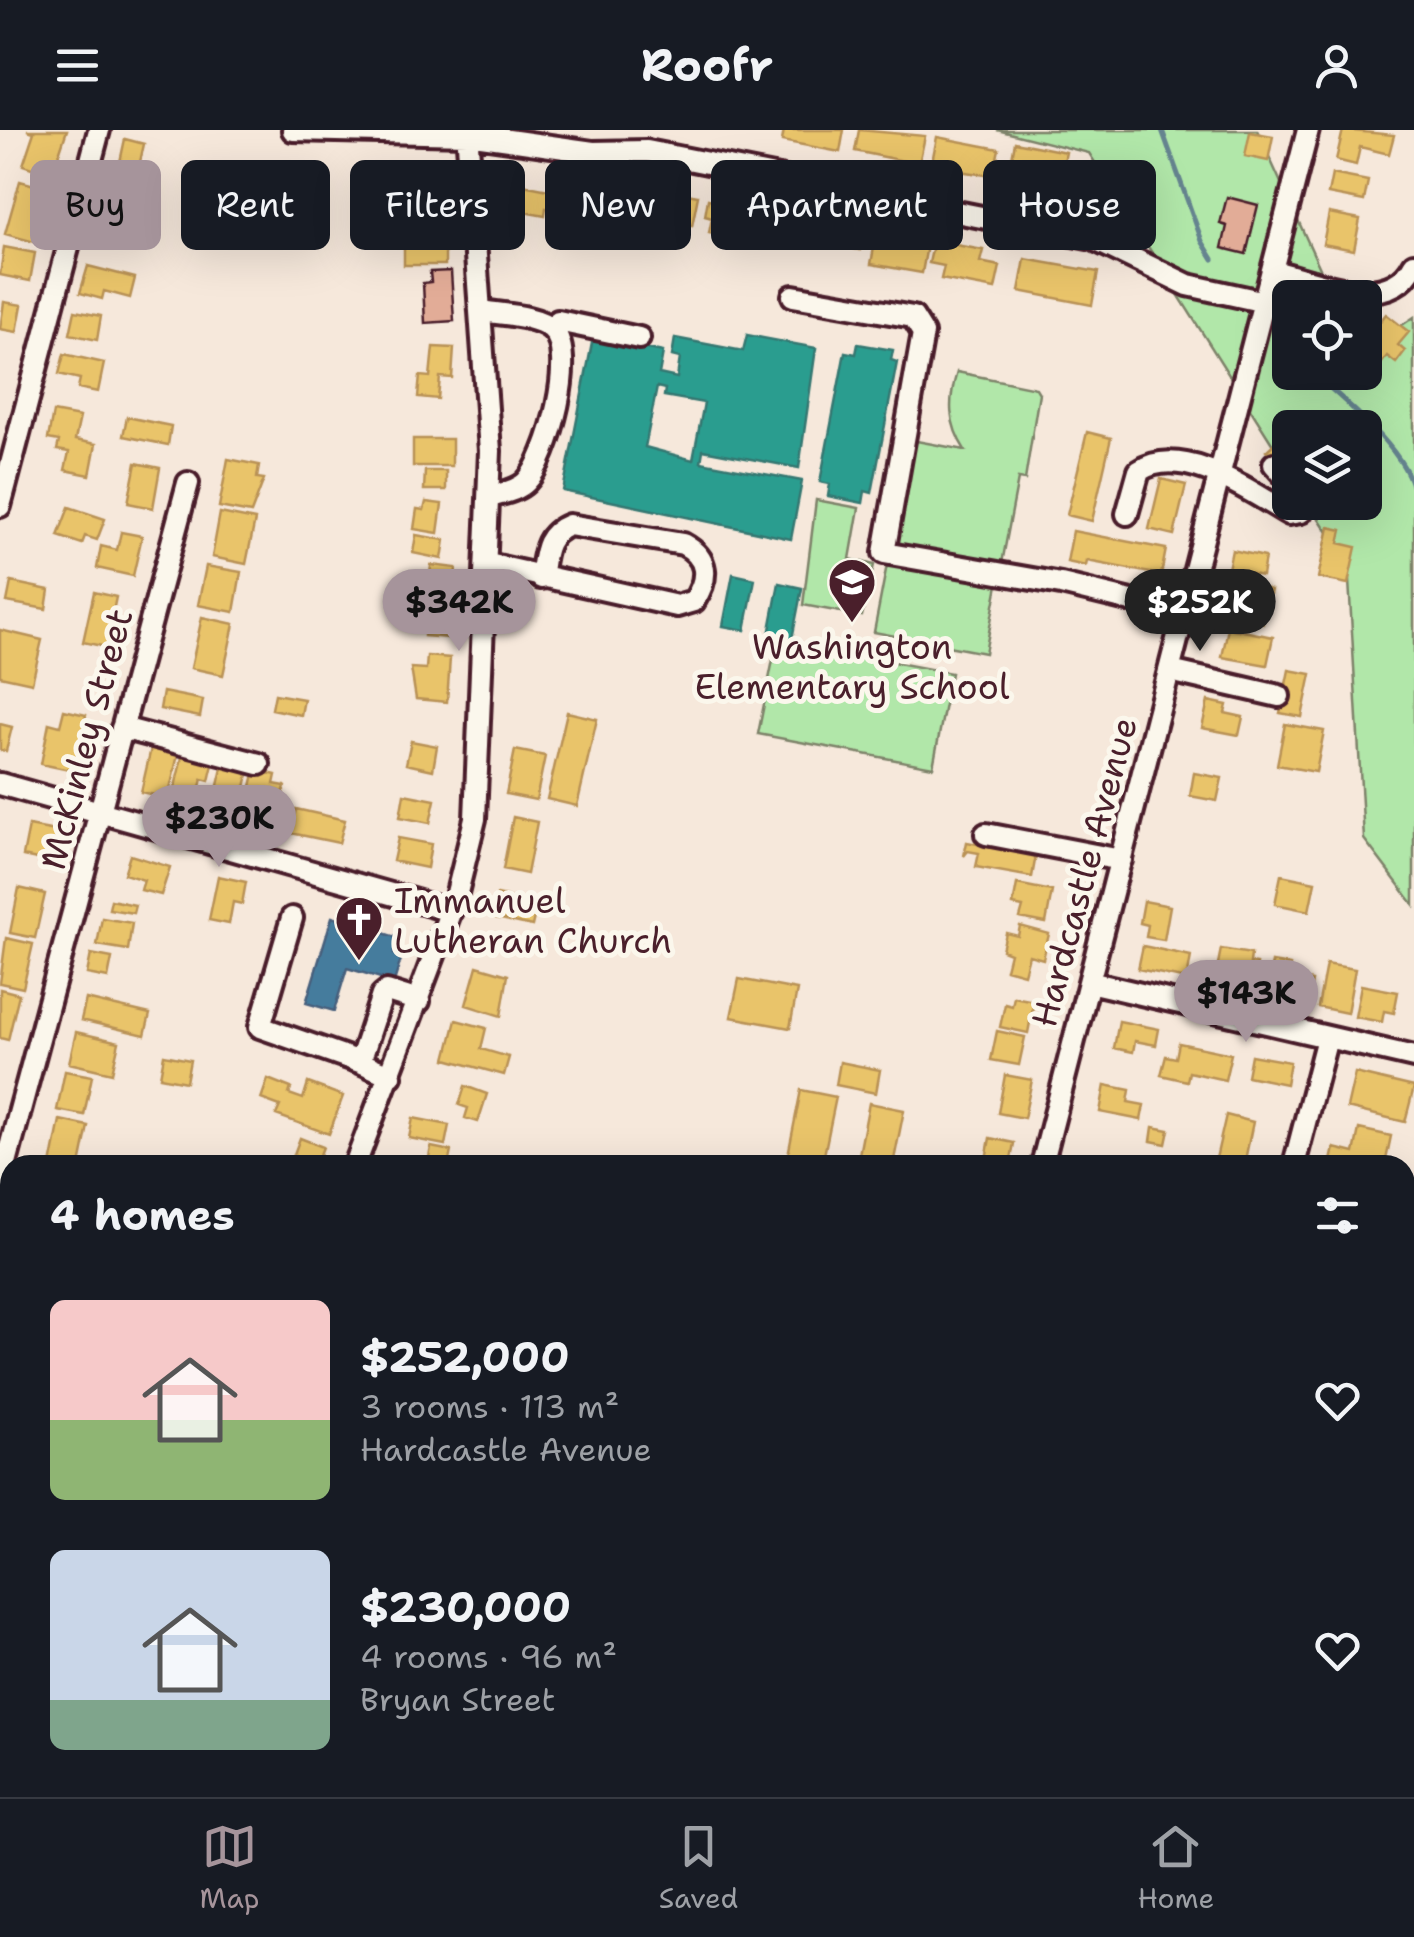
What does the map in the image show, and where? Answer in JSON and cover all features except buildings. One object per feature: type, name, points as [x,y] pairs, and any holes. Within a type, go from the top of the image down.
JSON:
[{"type":"street","points":[[0,506],[100,130]]},
{"type":"street","points":[[293,130],[467,132],[593,152],[647,152],[1093,238],[1188,285],[1265,302]]},
{"type":"street","name":"Hardcastle Avenue","points":[[1045,1155],[1308,130]]},
{"type":"street","points":[[359,1155],[420,1001],[451,911],[475,819],[490,497],[484,310],[467,132]]},
{"type":"street","points":[[1273,270],[1384,292],[1400,284],[1414,264]]},
{"type":"street","points":[[793,296],[913,317],[923,333],[884,553],[1061,584],[1185,614]]},
{"type":"street","points":[[484,310],[551,328],[559,337],[564,365],[539,464],[518,488],[490,497]]},
{"type":"street","points":[[551,328],[558,321],[639,338]]},
{"type":"street","points":[[1127,514],[1139,471],[1158,462],[1222,473],[1272,504]]},
{"type":"street","name":"McKinley Street","points":[[8,1155],[188,483]]},
{"type":"street","points":[[488,564],[541,578],[676,606],[694,601],[702,588],[705,564],[698,552],[683,544],[568,526],[555,531],[547,543],[541,578]]},
{"type":"street","points":[[1170,672],[1279,696]]},
{"type":"street","points":[[122,728],[259,764]]},
{"type":"street","points":[[0,784],[451,911]]},
{"type":"street","points":[[986,834],[1121,860]]},
{"type":"street","points":[[292,918],[260,1028],[392,1076]]},
{"type":"street","points":[[1090,982],[1414,1057]]},
{"type":"street","points":[[360,1062],[382,995],[387,991],[420,1001]]},
{"type":"street","points":[[1297,1155],[1327,1038]]},
{"type":"green space","points":[[997,130],[1257,130],[1325,280],[1272,280],[1272,390],[1382,390],[1382,339],[1414,317],[1414,905],[1364,839],[1348,563],[1320,520],[1382,520],[1382,410],[1272,410],[1272,443],[1150,250],[1156,250],[1156,160],[1093,160],[1089,153]]},
{"type":"green space","points":[[957,372],[1036,388],[1039,393],[1025,480],[1018,479],[985,653],[874,632],[911,440],[965,450],[951,412]]},
{"type":"green space","points":[[816,500],[859,508],[850,559],[874,565],[862,616],[803,605]]},
{"type":"green space","points":[[777,640],[951,673],[933,767],[758,734]]},
{"type":"waterway","points":[[1162,130],[1202,241],[1213,259]]},
{"type":"waterway","points":[[1332,390],[1388,444],[1414,494]]},
{"type":"place","name":"Washington Elementary School","points":[[852,624]]},
{"type":"place","name":"Immanuel Lutheran Church","points":[[359,962]]}]
